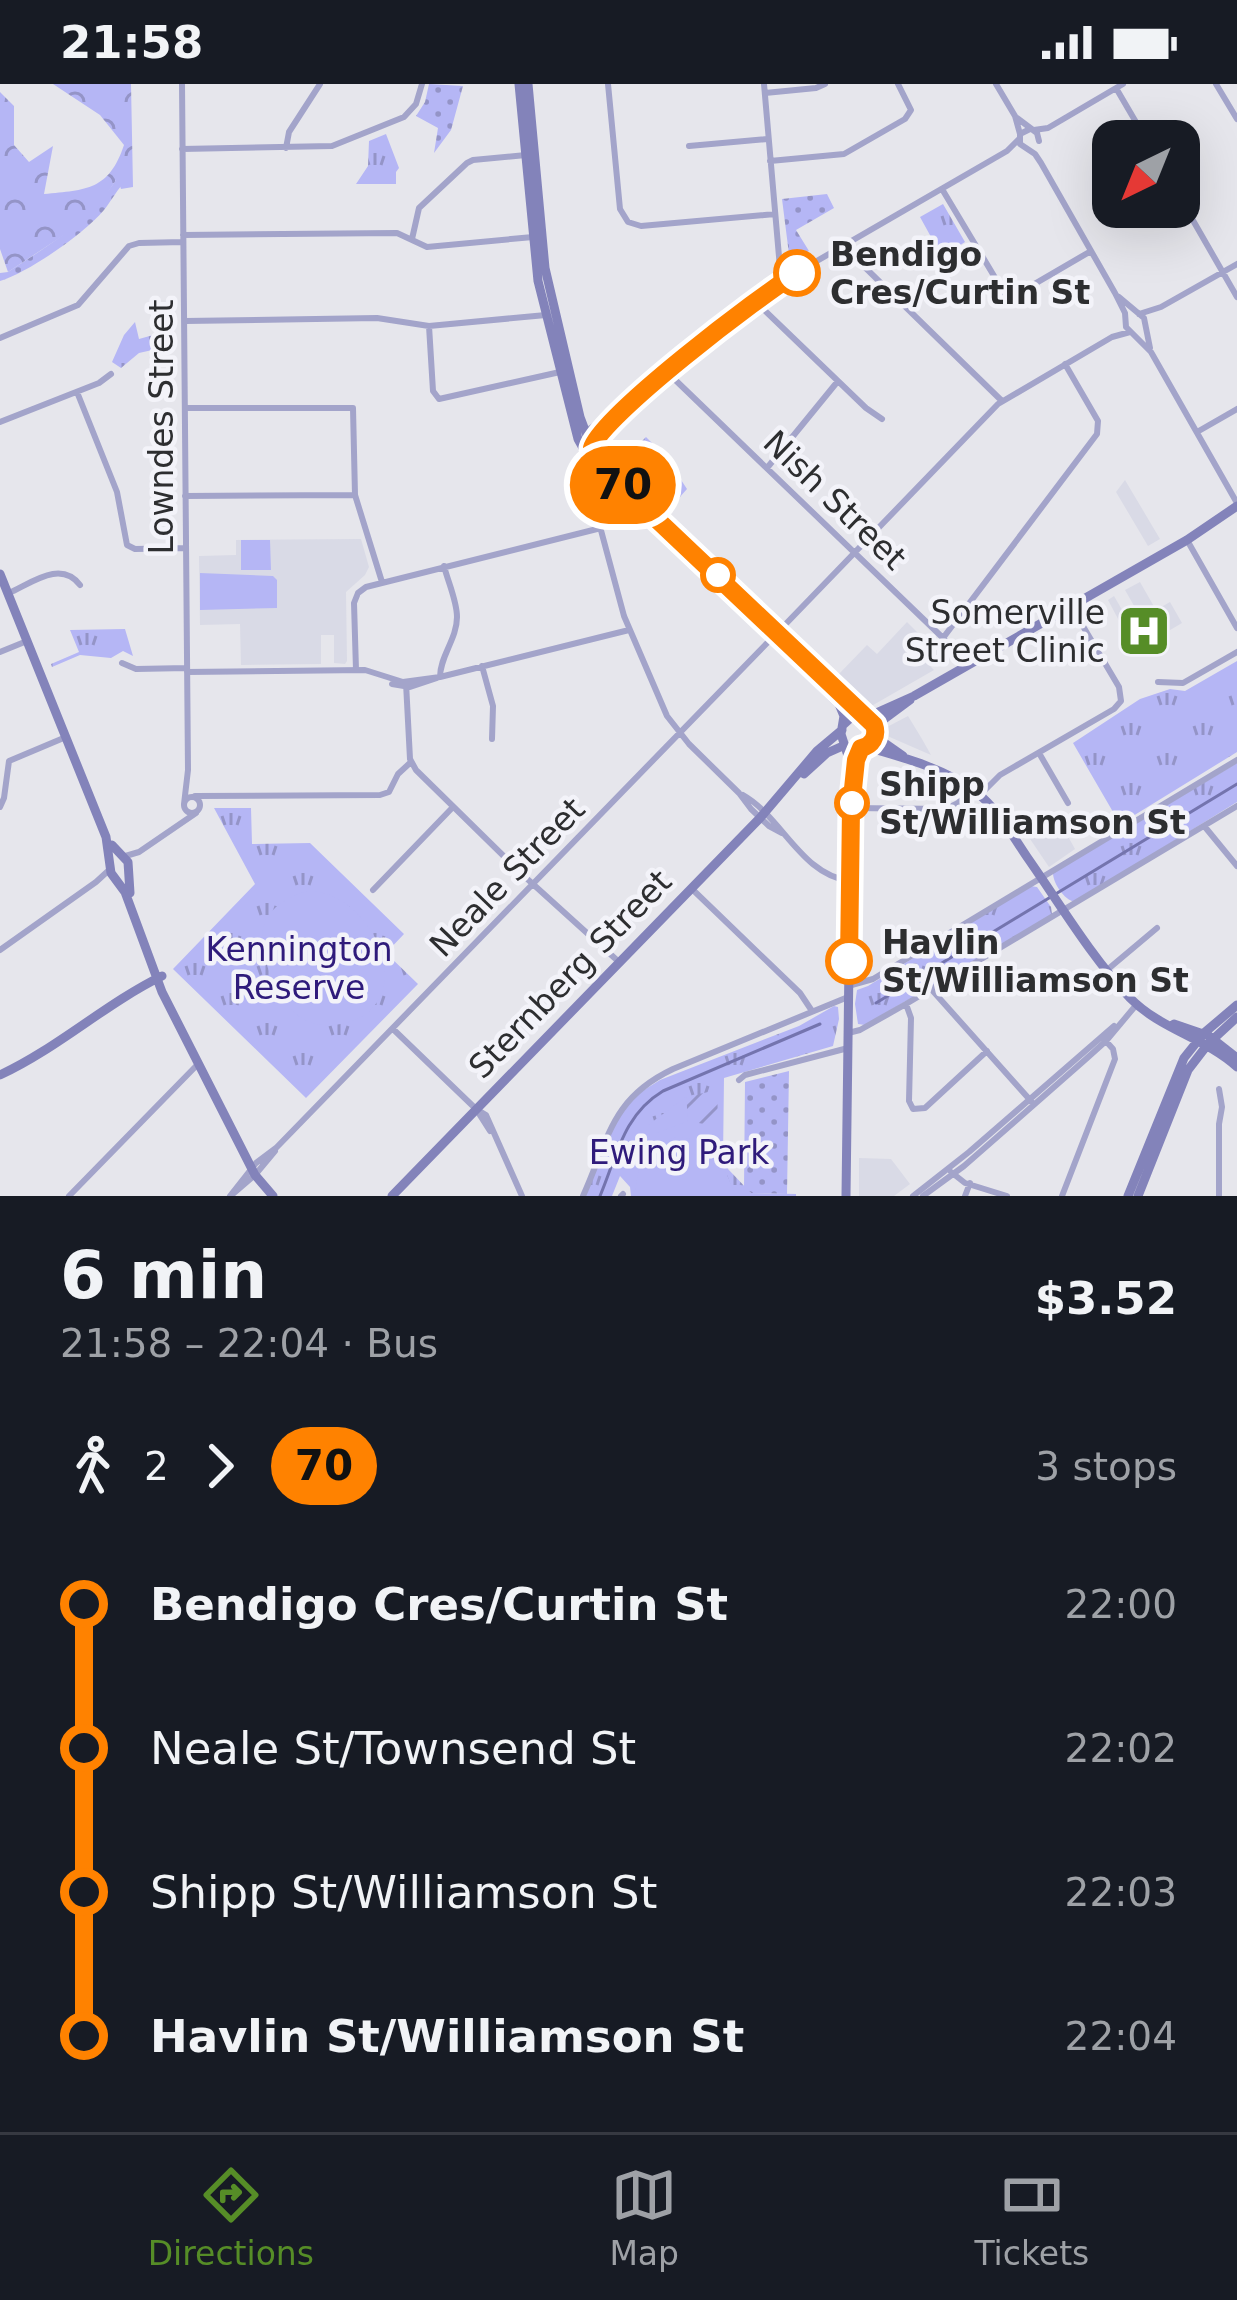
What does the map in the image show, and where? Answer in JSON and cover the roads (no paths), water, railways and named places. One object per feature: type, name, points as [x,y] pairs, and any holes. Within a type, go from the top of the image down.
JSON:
[{"type":"street","name":"Lowndes Street","points":[[182,84],[188,770],[184,805]]},
{"type":"street","points":[[182,149],[328,147],[394,123],[412,108],[422,84]]},
{"type":"street","points":[[526,84],[526,155],[537,236],[560,371],[580,443],[609,479],[649,512],[839,704],[844,713],[851,808]]},
{"type":"street","points":[[526,84],[537,236]]},
{"type":"street","points":[[608,84],[620,209],[628,222],[641,226],[775,214]]},
{"type":"street","points":[[784,280],[765,88],[825,84]]},
{"type":"street","points":[[770,161],[844,154],[905,119],[911,110],[898,84]]},
{"type":"street","points":[[842,727],[851,716],[876,713],[914,696],[1237,508],[1151,352],[1132,333],[1115,292],[1041,163],[1026,149],[1015,116],[996,84]]},
{"type":"street","points":[[1216,84],[1237,119]]},
{"type":"street","points":[[286,148],[289,132],[316,85]]},
{"type":"street","points":[[585,432],[784,280],[1007,151],[1020,136],[1048,128],[1119,86],[1136,120]]},
{"type":"street","points":[[1015,116],[1032,130],[1041,163]]},
{"type":"street","points":[[1007,151],[1039,143],[1048,128]]},
{"type":"street","points":[[689,146],[768,139]]},
{"type":"street","points":[[412,239],[419,208],[467,163],[526,155]]},
{"type":"street","points":[[942,189],[1006,296],[1012,297],[1090,251]]},
{"type":"street","points":[[1198,228],[1237,297]]},
{"type":"street","points":[[0,338],[78,305],[129,246],[139,243],[397,233],[427,247],[537,236]]},
{"type":"street","points":[[843,246],[1002,401]]},
{"type":"street","points":[[1126,320],[1161,308],[1237,264]]},
{"type":"street","points":[[1115,292],[1138,313],[1151,352]]},
{"type":"street","points":[[756,302],[882,419]]},
{"type":"street","points":[[1145,326],[1161,308]]},
{"type":"street","points":[[184,321],[376,318],[430,326],[550,314]]},
{"type":"street","points":[[550,314],[585,432],[609,479]]},
{"type":"street","name":"Neale Street","points":[[1112,337],[1126,320]]},
{"type":"street","points":[[430,326],[436,402],[560,371]]},
{"type":"street","name":"Neale Street","points":[[230,1196],[1002,401],[1112,337],[1145,326]]},
{"type":"street","points":[[943,638],[1098,433],[1097,419],[1065,364]]},
{"type":"street","name":"Nish Street","points":[[668,372],[943,638],[966,666]]},
{"type":"street","points":[[0,422],[111,374]]},
{"type":"street","points":[[767,468],[838,381]]},
{"type":"street","points":[[77,392],[117,492],[126,550],[186,548]]},
{"type":"street","points":[[184,408],[356,405],[355,495],[382,582]]},
{"type":"street","points":[[592,448],[598,434],[623,407]]},
{"type":"street","points":[[1197,432],[1237,409]]},
{"type":"street","points":[[585,432],[585,444],[609,479]]},
{"type":"street","points":[[1221,473],[1237,490]]},
{"type":"street","points":[[609,479],[594,499],[629,630],[662,707],[680,734],[825,873],[850,881]]},
{"type":"street","points":[[185,496],[355,495]]},
{"type":"street","points":[[356,670],[355,598],[364,588],[601,528]]},
{"type":"street","points":[[1186,540],[1237,628]]},
{"type":"street","points":[[440,676],[458,616],[444,566]]},
{"type":"street","points":[[8,593],[61,572],[80,586]]},
{"type":"street","points":[[0,574],[158,975],[254,1172],[273,1196]]},
{"type":"street","points":[[851,808],[946,809],[1116,707],[1122,700],[1117,683],[1072,606]]},
{"type":"street","points":[[122,663],[136,669],[356,670],[408,684],[629,630]]},
{"type":"street","points":[[775,636],[864,715],[883,742],[905,758],[975,791],[1137,1004],[1180,1031],[1206,1039]]},
{"type":"street","points":[[0,652],[27,641]]},
{"type":"street","points":[[1158,682],[1184,682],[1237,652]]},
{"type":"street","points":[[482,667],[493,706],[491,739]]},
{"type":"street","points":[[408,684],[411,762],[416,770],[619,962]]},
{"type":"street","points":[[846,1196],[851,808],[856,760],[876,731],[914,696]]},
{"type":"street","name":"Sternberg Street","points":[[392,1196],[763,815],[842,727]]},
{"type":"street","points":[[0,807],[9,761],[66,737]]},
{"type":"street","points":[[846,746],[905,758]]},
{"type":"street","name":"Sternberg Street","points":[[786,789],[831,750],[846,746]]},
{"type":"street","points":[[1039,753],[1068,802]]},
{"type":"street","points":[[583,1196],[613,1122],[641,1089],[673,1069],[873,980],[1045,883],[1237,760]]},
{"type":"street","points":[[172,828],[187,799],[195,796],[380,796],[389,792],[411,762]]},
{"type":"street","name":"Lowndes Street","points":[[188,770],[198,810]]},
{"type":"street","points":[[0,950],[198,810],[233,798]]},
{"type":"street","points":[[184,805],[188,813],[198,810]]},
{"type":"street","points":[[848,1033],[906,1004],[1061,906],[1237,806]]},
{"type":"street","points":[[373,890],[453,807]]},
{"type":"street","points":[[1204,826],[1237,866]]},
{"type":"street","points":[[691,888],[800,993],[812,1011]]},
{"type":"street","points":[[1107,970],[1157,928]]},
{"type":"street","points":[[0,1075],[44,1053],[158,975]]},
{"type":"street","points":[[931,989],[1032,1101]]},
{"type":"street","points":[[906,1004],[911,1018],[909,1101],[916,1110],[925,1108],[987,1052]]},
{"type":"street","points":[[923,1196],[1137,1004]]},
{"type":"street","points":[[1138,1196],[1184,1079],[1206,1039],[1237,1005]]},
{"type":"street","points":[[1184,1058],[1237,1017]]},
{"type":"street","points":[[1169,1024],[1206,1039],[1237,1063]]},
{"type":"street","points":[[393,1029],[488,1117],[522,1196]]},
{"type":"street","points":[[1128,1196],[1184,1058],[1186,1045],[1180,1031]]},
{"type":"street","points":[[1062,1196],[1115,1059],[1103,1039]]},
{"type":"street","points":[[739,1080],[848,1048]]},
{"type":"street","points":[[69,1196],[199,1063]]},
{"type":"street","points":[[1219,1089],[1219,1196]]},
{"type":"street","points":[[953,1169],[970,1183],[1007,1196]]},
{"type":"street","points":[[913,1196],[953,1169]]},
{"type":"street","points":[[964,1196],[970,1183]]},
{"type":"waterway","points":[[876,1003],[1237,784]]},
{"type":"waterway","points":[[600,1196],[630,1124],[650,1101],[663,1091],[820,1024]]},
{"type":"place","name":"Bendigo Cres/Curtin St","points":[[797,273]]},
{"type":"place","name":"Somerville Street Clinic","points":[[1144,631]]},
{"type":"place","name":"Shipp St/Williamson St","points":[[852,803]]},
{"type":"place","name":"Havlin St/Williamson St","points":[[849,961]]},
{"type":"park label","name":"Kennington Reserve","points":[[299,968]]},
{"type":"park label","name":"Ewing Park","points":[[679,1152]]}]
